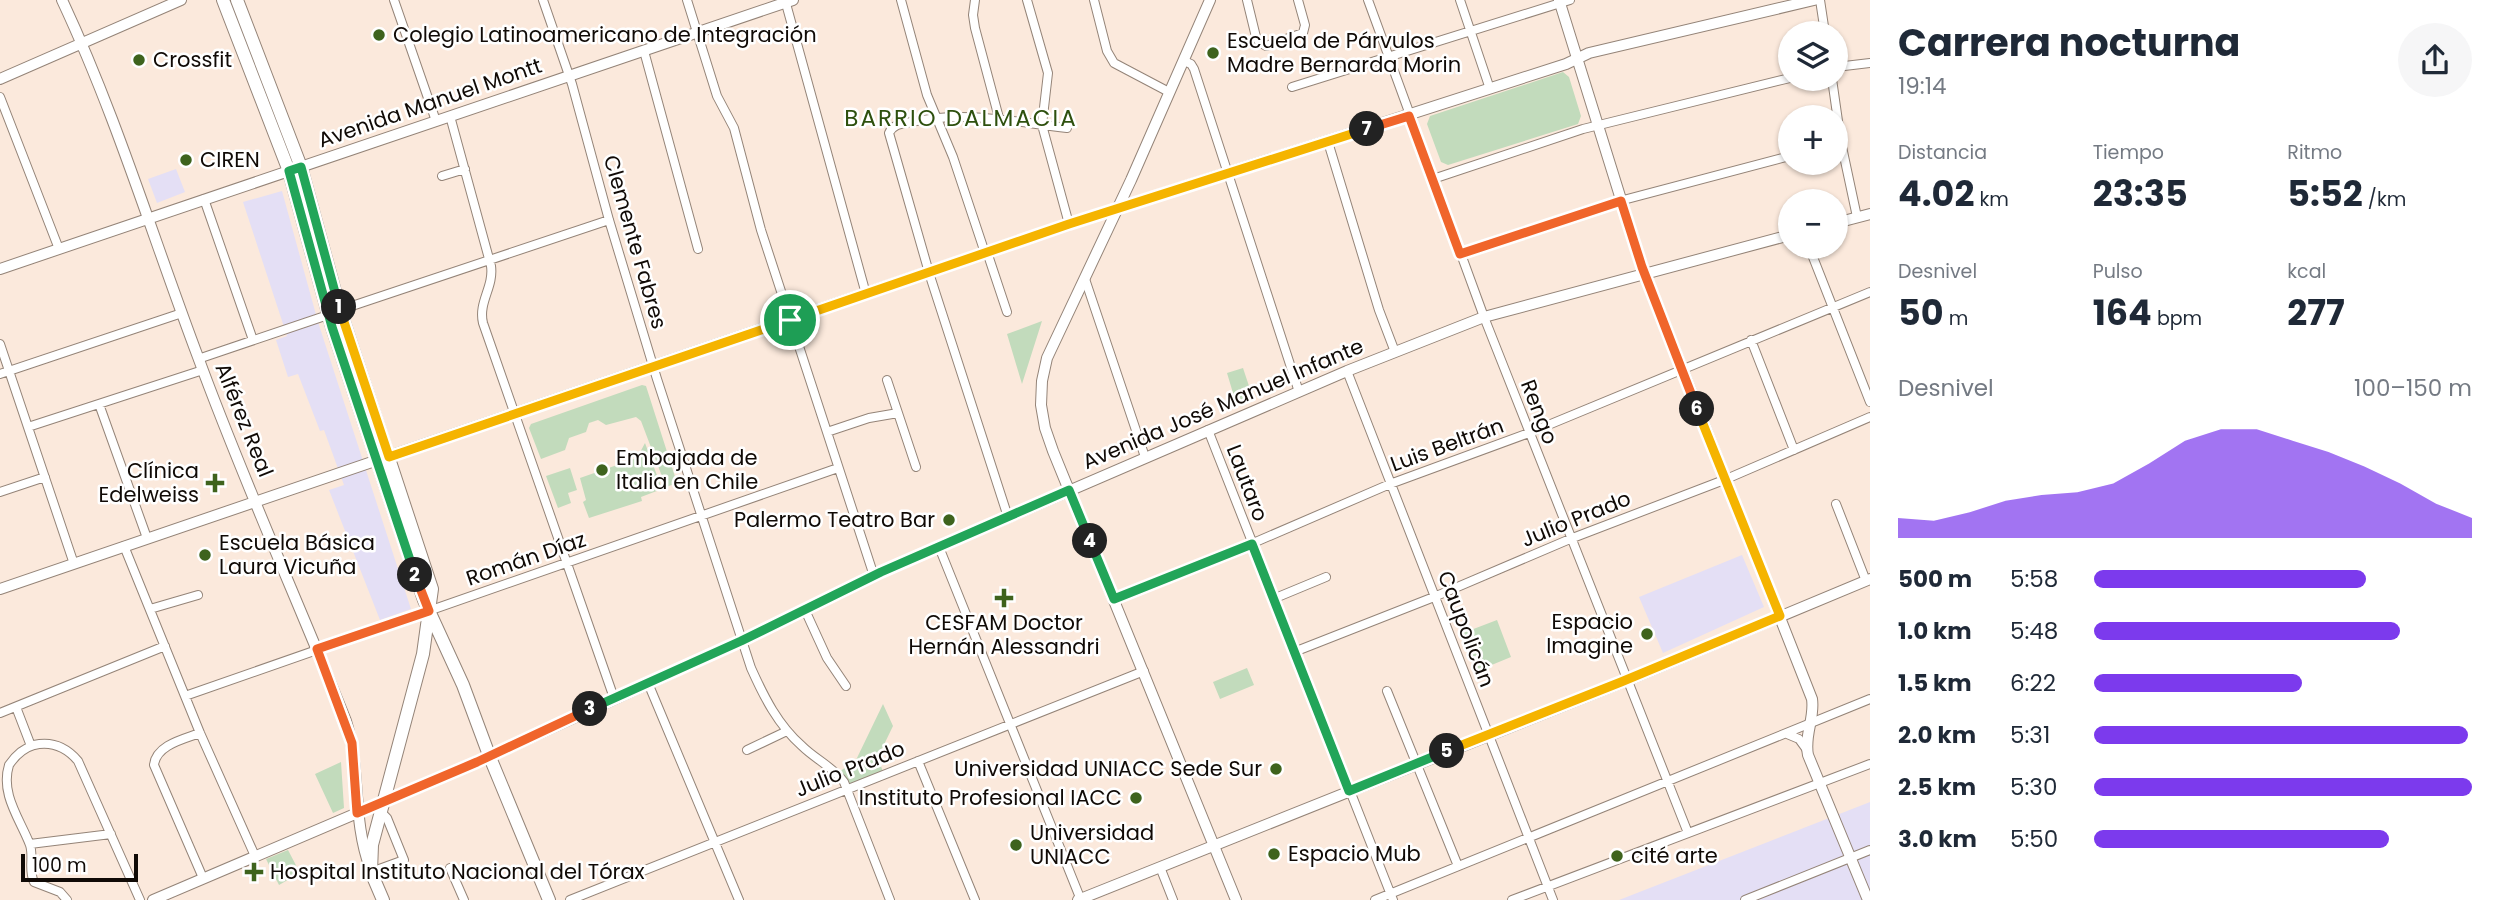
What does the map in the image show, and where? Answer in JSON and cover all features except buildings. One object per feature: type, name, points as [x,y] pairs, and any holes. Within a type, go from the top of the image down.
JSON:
[{"type":"main road","points":[[223,0],[295,169]]},
{"type":"main road","points":[[237,0],[295,169],[334,312],[382,459],[429,575],[432,592],[423,654],[372,845],[372,872],[383,900]]},
{"type":"main road","points":[[429,611],[463,685],[549,900]]},
{"type":"street","name":"Alférez Real","points":[[62,0],[82,43],[149,218],[200,365],[317,649],[352,743],[360,838],[372,872]]},
{"type":"street","points":[[0,79],[181,0]]},
{"type":"street","points":[[394,0],[436,121]]},
{"type":"street","name":"Clemente Fabres","points":[[543,0],[569,76],[653,366],[741,641],[761,691],[787,731],[801,746],[838,775],[847,790]]},
{"type":"street","points":[[687,0],[717,96],[734,128],[755,208],[874,576]]},
{"type":"street","points":[[901,0],[924,88],[953,157],[1007,312]]},
{"type":"street","points":[[975,0],[975,28],[999,118]]},
{"type":"street","points":[[1027,0],[1048,73],[1042,125],[1069,224]]},
{"type":"street","points":[[1094,0],[1110,58],[1121,68],[1169,92]]},
{"type":"street","points":[[1210,0],[1131,180],[1051,347],[1042,381],[1041,405],[1045,428],[1069,490],[1236,900]]},
{"type":"street","points":[[1247,0],[1256,37],[1266,46],[1303,33],[1305,24],[1298,0]]},
{"type":"street","name":"Rengo","points":[[1368,0],[1387,59],[1484,317],[1688,833]]},
{"type":"street","points":[[1460,0],[1490,89]]},
{"type":"street","points":[[0,589],[1069,224],[1409,116],[1589,53],[1814,0]]},
{"type":"street","points":[[1820,0],[1823,21]]},
{"type":"street","points":[[788,1],[866,294]]},
{"type":"street","name":"Avenida Manuel Montt","points":[[0,269],[788,1]]},
{"type":"street","points":[[1292,87],[1563,1],[1577,59],[1645,273],[1812,699],[1807,750],[1868,900]]},
{"type":"street","points":[[644,51],[698,248]]},
{"type":"street","points":[[1184,61],[1194,69],[1298,391]]},
{"type":"street","points":[[1848,66],[1870,63]]},
{"type":"street","points":[[1433,179],[1598,126],[1778,81]]},
{"type":"street","points":[[0,97],[59,249]]},
{"type":"street","points":[[1009,517],[929,272],[888,133],[897,125],[959,115],[1067,128]]},
{"type":"street","points":[[450,116],[490,261],[492,281],[482,307],[482,317],[614,698]]},
{"type":"street","points":[[1328,142],[1379,310],[1395,352]]},
{"type":"street","points":[[1460,254],[1621,201],[1778,159]]},
{"type":"street","points":[[442,176],[465,169]]},
{"type":"street","points":[[1846,175],[1857,217]]},
{"type":"street","points":[[1131,180],[1135,194],[1149,200]]},
{"type":"street","points":[[204,200],[253,340]]},
{"type":"street","points":[[1848,220],[1870,214]]},
{"type":"street","points":[[28,427],[99,404],[200,365],[253,340],[609,220]]},
{"type":"street","name":"Avenida José Manuel Infante","points":[[153,900],[357,813],[382,807],[489,755],[741,641],[874,576],[1347,371],[1484,317],[1778,238]]},
{"type":"street","points":[[1814,259],[1870,402]]},
{"type":"street","points":[[1085,279],[1145,457]]},
{"type":"street","name":"Luis Beltrán","points":[[1114,599],[1252,544],[1390,484],[1529,433],[1870,292]]},
{"type":"street","points":[[0,374],[182,313]]},
{"type":"street","points":[[1751,340],[1794,450]]},
{"type":"street","points":[[0,344],[74,564]]},
{"type":"street","name":"Caupolicán","points":[[1347,371],[1553,900]]},
{"type":"street","points":[[887,380],[916,467]]},
{"type":"street","points":[[99,404],[147,538]]},
{"type":"street","points":[[827,432],[869,418],[898,413]]},
{"type":"street","name":"Julio Prado","points":[[1294,652],[1434,597],[1570,539],[1724,480],[1870,417]]},
{"type":"street","name":"Lautaro","points":[[1208,430],[1392,897]]},
{"type":"street","name":"Román Díaz","points":[[185,696],[838,468]]},
{"type":"street","points":[[0,492],[45,477]]},
{"type":"street","points":[[939,547],[1080,900],[1628,680],[1868,580],[1836,504]]},
{"type":"street","points":[[124,546],[200,733],[255,856]]},
{"type":"street","points":[[1273,599],[1326,577]]},
{"type":"street","points":[[150,609],[198,595]]},
{"type":"street","points":[[805,610],[827,658],[845,686]]},
{"type":"street","points":[[0,713],[165,646]]},
{"type":"street","name":"Julio Prado","points":[[570,900],[1144,671]]},
{"type":"street","points":[[648,683],[739,900]]},
{"type":"street","points":[[1387,691],[1458,866]]},
{"type":"street","points":[[1375,900],[1392,897],[1458,866],[1870,699]]},
{"type":"street","points":[[16,707],[31,746]]},
{"type":"street","points":[[747,750],[787,731]]},
{"type":"street","points":[[200,733],[162,749],[154,765],[203,878]]},
{"type":"street","points":[[1787,734],[1799,739],[1807,750]]},
{"type":"street","points":[[67,900],[60,892],[34,882],[30,870],[30,844],[8,803],[4,783],[6,772],[19,753],[31,746],[45,744],[60,747],[78,761],[140,900]]},
{"type":"street","points":[[918,761],[975,900]]},
{"type":"street","points":[[1512,900],[1870,764]]},
{"type":"street","points":[[847,790],[890,900]]},
{"type":"street","points":[[372,872],[404,860],[382,807]]},
{"type":"street","points":[[30,844],[111,834]]},
{"type":"street","points":[[1745,900],[1870,850]]},
{"type":"street","points":[[1160,867],[1173,900]]},
{"type":"street","points":[[450,868],[464,900]]},
{"type":"shaded area","points":[[176,169],[185,192],[157,203],[148,179]]},
{"type":"shaded area","points":[[282,191],[318,322],[411,609],[380,620],[329,490],[344,485],[324,430],[320,431],[298,374],[288,377],[276,340],[287,336],[243,202]]},
{"type":"shaded area","points":[[1742,555],[1764,607],[1663,653],[1639,597]]},
{"type":"shaded area","points":[[1870,802],[1870,900],[1619,900]]},
{"type":"green space","points":[[1563,72],[1569,77],[1581,116],[1578,124],[1448,165],[1441,162],[1427,124],[1430,116]]},
{"type":"green space","points":[[1042,321],[1022,384],[1007,334]]},
{"type":"green space","points":[[1243,368],[1253,398],[1236,403],[1227,373]]},
{"type":"green space","points":[[642,385],[646,386],[677,483],[666,487],[641,421],[636,417],[606,425],[598,420],[589,423],[586,432],[569,438],[565,450],[541,459],[529,428],[531,424]]},
{"type":"green space","points":[[645,443],[662,489],[641,497],[642,501],[589,518],[583,502],[586,500],[580,478],[637,458]]},
{"type":"green space","points":[[570,468],[577,490],[568,493],[571,503],[558,508],[546,476]]},
{"type":"green space","points":[[1497,620],[1511,657],[1477,671],[1463,633]]},
{"type":"green space","points":[[1247,668],[1254,685],[1220,699],[1213,682]]},
{"type":"green space","points":[[883,704],[893,726],[878,757],[883,772],[848,785],[839,772],[856,760]]},
{"type":"green space","points":[[341,762],[344,808],[333,813],[315,774]]},
{"type":"green space","points":[[288,850],[300,873],[279,885],[266,859]]},
{"type":"place","name":"Colegio Latinoamericano de Integración","points":[[379,35]]},
{"type":"place","name":"Escuela de Párvulos Madre Bernarda Morin","points":[[1213,53]]},
{"type":"place","name":"Crossfit","points":[[139,60]]},
{"type":"place","name":"CIREN","points":[[186,160]]},
{"type":"place","name":"Embajada de Italia en Chile","points":[[602,470]]},
{"type":"place","name":"Clínica Edelweiss","points":[[215,483]]},
{"type":"place","name":"Palermo Teatro Bar","points":[[949,520]]},
{"type":"place","name":"Escuela Básica Laura Vicuña","points":[[205,555]]},
{"type":"place","name":"CESFAM Doctor Hernán Alessandri","points":[[1004,598]]},
{"type":"place","name":"Espacio Imagine","points":[[1647,634]]},
{"type":"place","name":"Universidad UNIACC Sede Sur","points":[[1276,769]]},
{"type":"place","name":"Instituto Profesional IACC","points":[[1136,798]]},
{"type":"place","name":"Universidad UNIACC","points":[[1016,845]]},
{"type":"place","name":"Espacio Mub","points":[[1274,854]]},
{"type":"place","name":"cité arte","points":[[1617,856]]},
{"type":"place","name":"Hospital Instituto Nacional del Tórax","points":[[254,872]]},
{"type":"district","name":"BARRIO DALMACIA","points":[[961,118]]},
{"type":"route","points":[[1409,116],[1460,254],[1621,201],[1640,262],[1720,470],[1780,616],[1349,791],[1252,544],[1114,599],[1069,490],[881,572],[741,641],[500,749],[477,762],[357,813],[352,743],[317,649],[429,611],[332,327],[289,171],[301,167],[340,310],[389,457],[790,320],[1069,224],[1409,116]]}]
